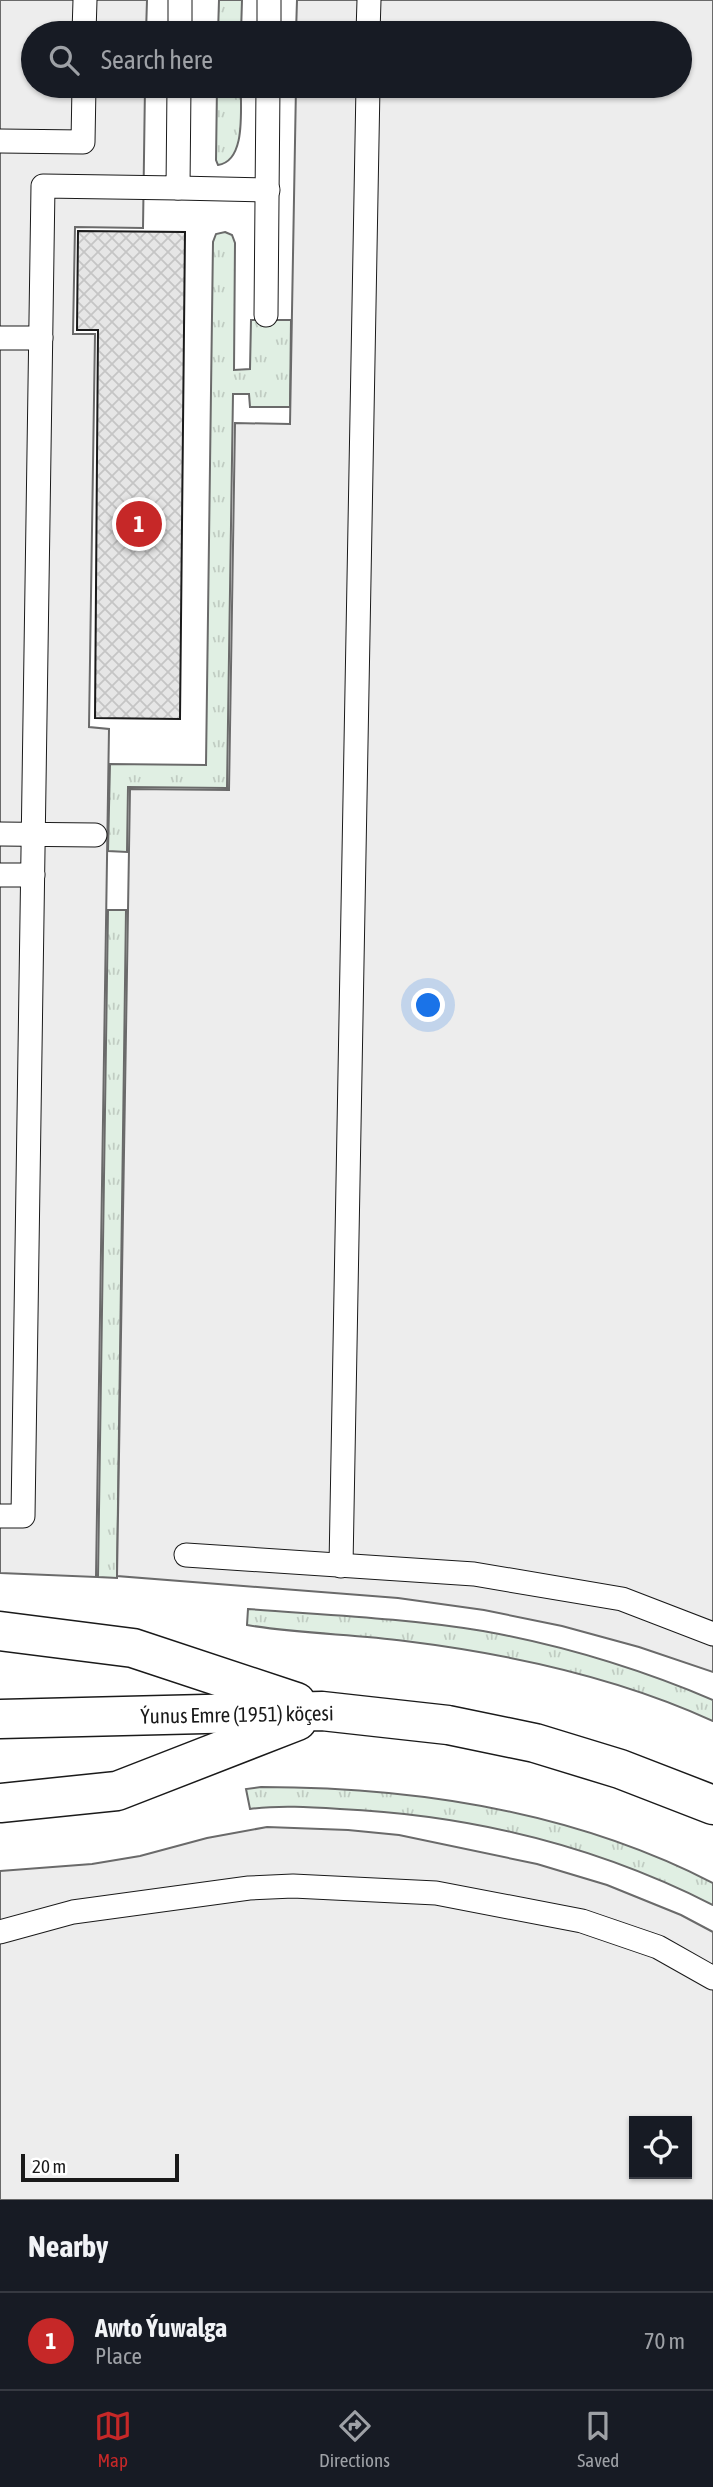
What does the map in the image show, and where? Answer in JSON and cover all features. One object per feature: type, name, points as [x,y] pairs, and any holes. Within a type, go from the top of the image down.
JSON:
[{"type":"street","points":[[0,1631],[133,1648],[321,1711]]},
{"type":"street","points":[[0,1803],[117,1791],[321,1711]]},
{"type":"street","name":"Ýunus Emre (1951) köçesi","points":[[0,1719],[321,1711],[448,1725],[535,1743],[620,1769],[713,1805]]},
{"type":"lane","points":[[84,21],[85,0]]},
{"type":"lane","points":[[180,0],[180,21]]},
{"type":"lane","points":[[269,0],[269,21]]},
{"type":"lane","points":[[368,21],[369,0]]},
{"type":"lane","points":[[0,141],[83,142],[84,98]]},
{"type":"lane","points":[[178,188],[179,98]]},
{"type":"lane","points":[[266,315],[268,98]]},
{"type":"lane","points":[[341,1566],[368,98]]},
{"type":"lane","points":[[0,1516],[23,1516],[43,187],[268,190]]},
{"type":"lane","points":[[0,338],[41,338]]},
{"type":"lane","points":[[0,834],[95,835]]},
{"type":"lane","points":[[0,875],[33,875]]},
{"type":"lane","points":[[186,1556],[474,1574],[622,1599],[713,1634]]},
{"type":"lane","points":[[0,1933],[73,1912],[249,1888],[293,1886],[436,1893],[582,1921],[658,1947],[713,1978]]},
{"type":"green space","points":[[219,0],[242,0],[241,21],[218,21]]},
{"type":"green space","points":[[217,98],[241,98],[240,132],[234,154],[218,165]]},
{"type":"green space","points":[[225,232],[232,235],[235,243],[234,370],[250,369],[251,320],[291,320],[290,407],[250,407],[249,394],[233,394],[227,788],[128,787],[127,852],[108,851],[110,764],[206,765],[213,242],[216,234]]},
{"type":"green space","points":[[108,910],[126,910],[117,1578],[98,1577]]},
{"type":"green space","points":[[248,1609],[424,1623],[542,1643],[629,1668],[713,1700],[713,1721],[639,1692],[523,1660],[405,1641],[247,1625]]},
{"type":"green space","points":[[319,1788],[435,1798],[549,1821],[660,1858],[713,1883],[713,1905],[669,1884],[578,1850],[485,1826],[389,1812],[295,1807],[250,1809],[246,1789]]},
{"type":"shaded area","points":[[0,0],[147,0],[146,21],[21,21],[21,98],[145,98],[143,228],[75,227],[73,334],[95,334],[89,727],[109,729],[96,1577],[0,1573]]},
{"type":"shaded area","points":[[297,0],[713,0],[713,1672],[639,1647],[562,1626],[484,1610],[398,1598],[117,1576],[130,789],[229,790],[235,423],[290,424],[296,98],[692,98],[692,21],[296,21]]},
{"type":"shaded area","points":[[267,1827],[399,1835],[537,1864],[607,1885],[681,1915],[713,1932],[713,2200],[0,2200],[0,1871],[92,1864],[140,1856],[207,1838]]},
{"type":"building","points":[[78,231],[185,232],[180,719],[95,718],[98,330],[77,330]]},
{"type":"place","name":"Awto Ýuwalga","points":[[139,524]]}]
